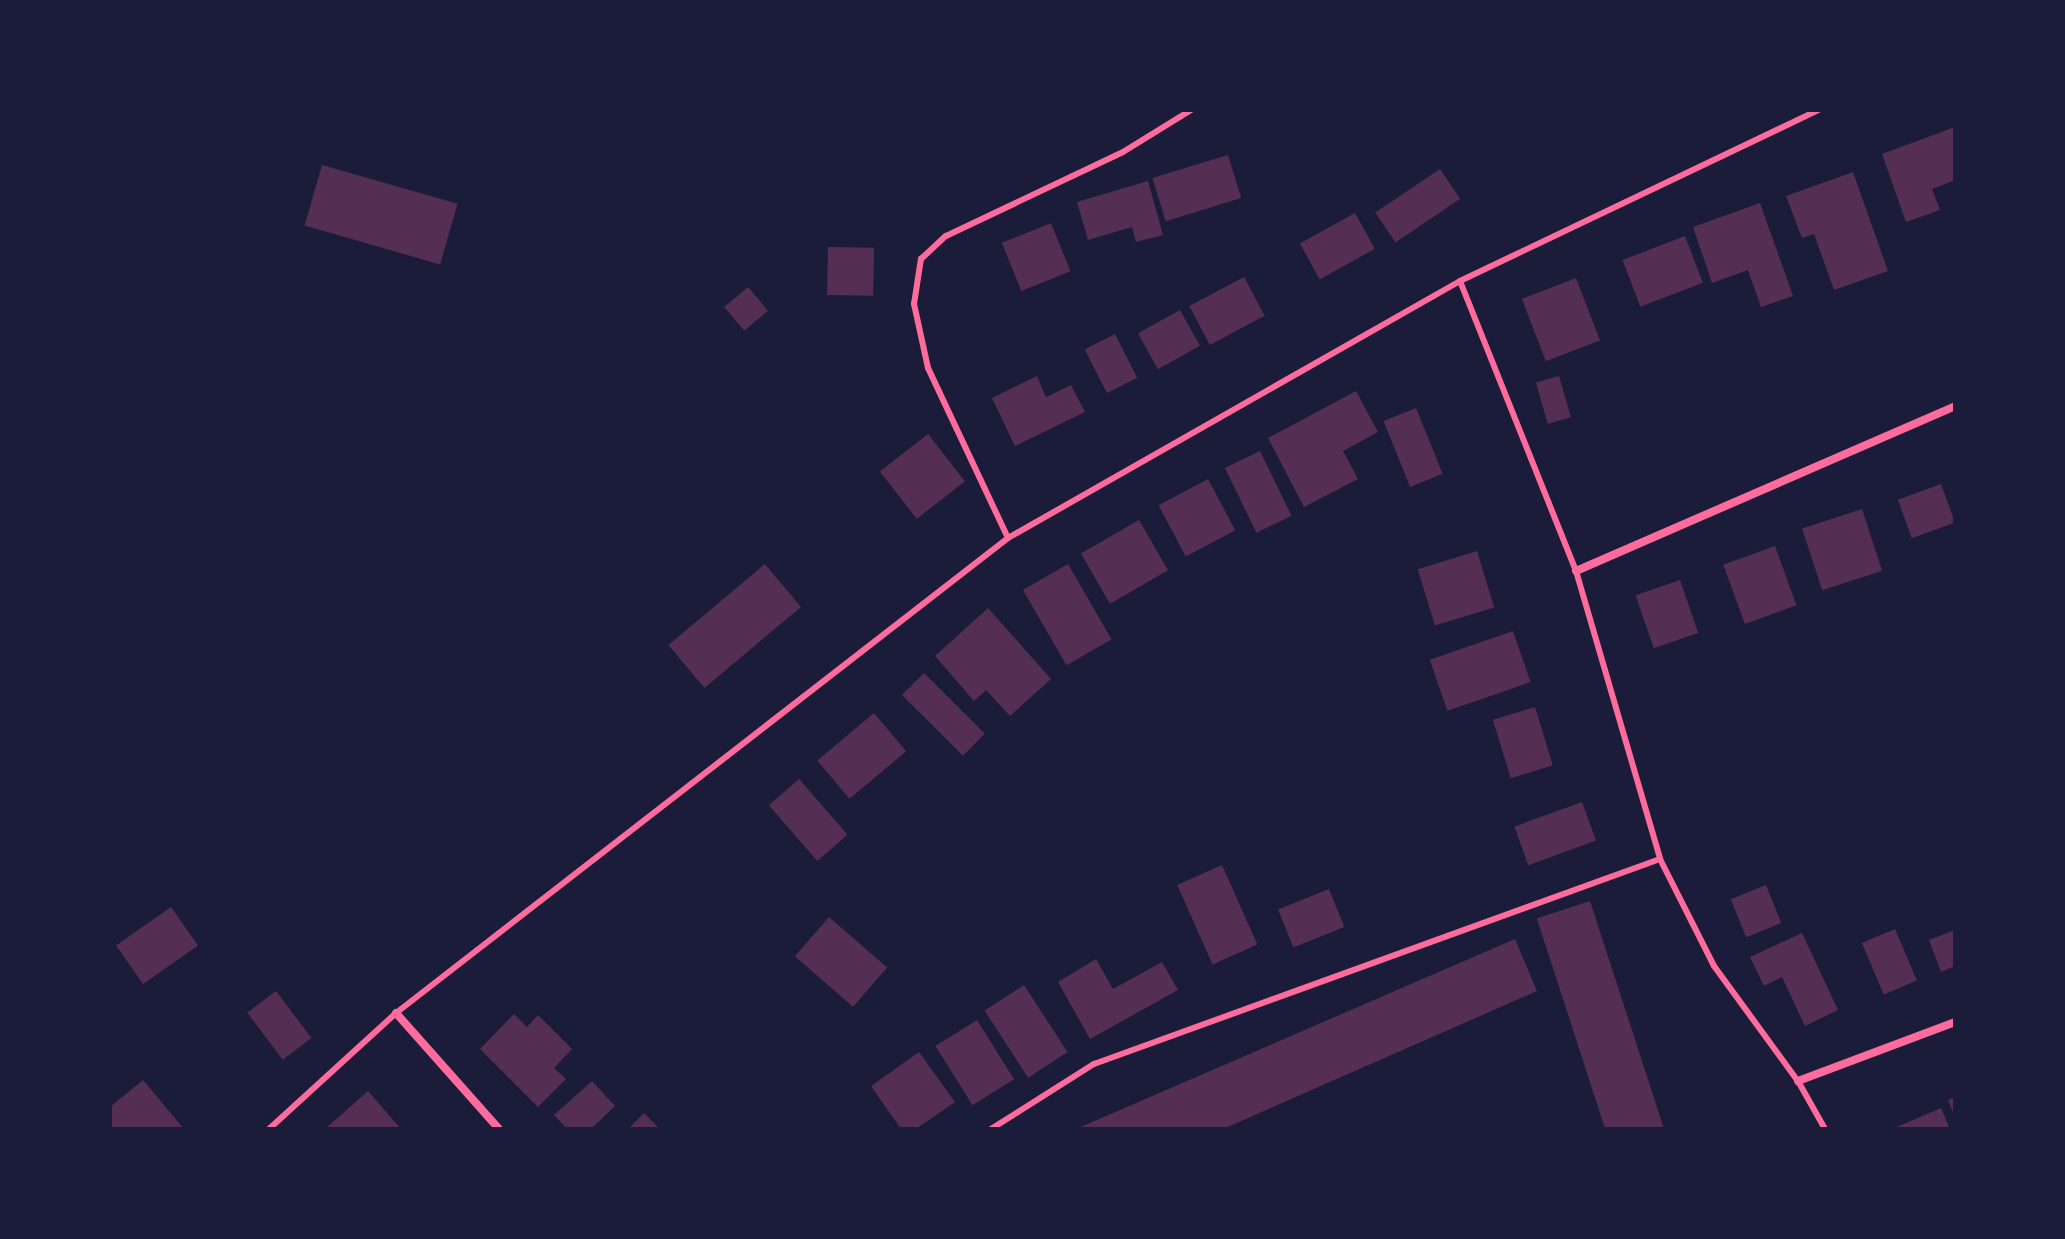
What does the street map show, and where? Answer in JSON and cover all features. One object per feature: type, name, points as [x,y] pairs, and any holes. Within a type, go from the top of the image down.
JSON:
[{"type":"street","points":[[1576,571],[1955,406]]},
{"type":"street","points":[[396,1013],[499,1129]]},
{"type":"street","points":[[1798,1081],[1955,1022]]},
{"type":"lane","points":[[1008,538],[928,368],[914,304],[921,259],[946,236],[1123,152],[1191,110]]},
{"type":"lane","points":[[269,1129],[396,1013],[1008,538],[1460,281],[1819,110]]},
{"type":"lane","points":[[1460,281],[1576,571],[1660,859],[1714,966],[1798,1081],[1825,1129]]},
{"type":"lane","points":[[991,1129],[1094,1064],[1660,859]]},
{"type":"building","points":[[1955,127],[1955,180],[1932,189],[1940,210],[1906,222],[1882,154]]},
{"type":"building","points":[[1228,155],[1241,198],[1166,221],[1152,178]]},
{"type":"building","points":[[322,165],[458,204],[440,264],[305,226]]},
{"type":"building","points":[[1440,169],[1460,199],[1395,242],[1375,213]]},
{"type":"building","points":[[1853,172],[1888,271],[1834,290],[1814,234],[1802,238],[1786,196]]},
{"type":"building","points":[[1148,181],[1163,235],[1136,242],[1132,227],[1088,240],[1077,202]]},
{"type":"building","points":[[1760,203],[1793,296],[1761,307],[1748,270],[1712,283],[1693,227]]},
{"type":"building","points":[[1355,213],[1375,249],[1320,279],[1300,244]]},
{"type":"building","points":[[1051,223],[1070,271],[1021,291],[1002,243]]},
{"type":"building","points":[[1685,236],[1703,283],[1640,307],[1622,260]]},
{"type":"building","points":[[828,247],[874,248],[873,296],[827,295]]},
{"type":"building","points":[[1244,277],[1265,316],[1210,345],[1189,306]]},
{"type":"building","points":[[1576,278],[1600,341],[1546,361],[1522,299]]},
{"type":"building","points":[[748,287],[768,311],[744,331],[724,307]]},
{"type":"building","points":[[1180,310],[1200,346],[1158,369],[1138,333]]},
{"type":"building","points":[[1115,334],[1137,378],[1107,393],[1085,349]]},
{"type":"building","points":[[1037,376],[1046,397],[1071,385],[1085,412],[1015,446],[992,398]]},
{"type":"building","points":[[1559,376],[1571,417],[1548,424],[1536,383]]},
{"type":"building","points":[[1356,391],[1378,432],[1343,451],[1358,479],[1304,507],[1268,438]]},
{"type":"building","points":[[1416,408],[1443,474],[1410,487],[1384,421]]},
{"type":"building","points":[[928,434],[965,481],[917,519],[880,472]]},
{"type":"building","points":[[1260,451],[1292,516],[1257,533],[1225,468]]},
{"type":"building","points":[[1208,479],[1235,530],[1186,557],[1159,505]]},
{"type":"building","points":[[1941,484],[1955,523],[1912,538],[1898,500]]},
{"type":"building","points":[[1862,509],[1882,571],[1822,590],[1802,528]]},
{"type":"building","points":[[1139,520],[1168,570],[1110,604],[1081,554]]},
{"type":"building","points":[[1775,546],[1797,605],[1745,624],[1723,565]]},
{"type":"building","points":[[1477,551],[1494,607],[1435,626],[1418,569]]},
{"type":"building","points":[[765,564],[801,607],[704,688],[668,645]]},
{"type":"building","points":[[1068,564],[1112,639],[1066,665],[1023,590]]},
{"type":"building","points":[[1680,580],[1698,633],[1654,648],[1636,595]]},
{"type":"building","points":[[988,608],[1051,679],[1010,716],[986,690],[974,701],[935,656]]},
{"type":"building","points":[[1513,631],[1531,682],[1447,711],[1430,660]]},
{"type":"building","points":[[924,673],[985,734],[963,756],[902,695]]},
{"type":"building","points":[[1535,707],[1553,765],[1511,778],[1493,720]]},
{"type":"building","points":[[874,713],[906,751],[849,799],[817,761]]},
{"type":"building","points":[[799,779],[848,835],[817,861],[769,805]]},
{"type":"building","points":[[1582,802],[1596,841],[1528,865],[1514,827]]},
{"type":"building","points":[[1222,865],[1257,944],[1213,964],[1177,885]]},
{"type":"building","points":[[1766,885],[1781,923],[1746,937],[1731,899]]},
{"type":"building","points":[[1329,889],[1344,927],[1293,948],[1278,910]]},
{"type":"building","points":[[1590,901],[1664,1129],[1605,1129],[1537,918]]},
{"type":"building","points":[[171,907],[198,946],[143,984],[116,945]]},
{"type":"building","points":[[829,917],[887,968],[853,1007],[795,956]]},
{"type":"building","points":[[1895,929],[1917,981],[1884,995],[1862,943]]},
{"type":"building","points":[[1955,930],[1955,966],[1941,972],[1929,940]]},
{"type":"building","points":[[1802,933],[1838,1010],[1805,1026],[1782,977],[1764,986],[1750,957]]},
{"type":"building","points":[[1515,939],[1537,991],[1223,1129],[1076,1129]]},
{"type":"building","points":[[1096,959],[1113,989],[1162,962],[1178,990],[1090,1039],[1058,982]]},
{"type":"building","points":[[1024,985],[1068,1052],[1028,1078],[985,1011]]},
{"type":"building","points":[[276,991],[312,1038],[283,1060],[247,1013]]},
{"type":"building","points":[[514,1014],[527,1027],[538,1015],[572,1049],[554,1068],[566,1079],[538,1107],[480,1049]]},
{"type":"building","points":[[977,1020],[1014,1079],[973,1105],[935,1046]]},
{"type":"building","points":[[919,1052],[955,1102],[916,1129],[901,1129],[871,1086]]},
{"type":"building","points":[[143,1080],[184,1129],[110,1129],[110,1107]]},
{"type":"building","points":[[592,1081],[615,1106],[591,1129],[567,1129],[554,1115]]},
{"type":"building","points":[[368,1091],[401,1129],[325,1129]]},
{"type":"building","points":[[1955,1097],[1955,1117],[1948,1100]]},
{"type":"building","points":[[1941,1108],[1950,1129],[1892,1129]]},
{"type":"building","points":[[644,1113],[660,1129],[628,1129]]}]
